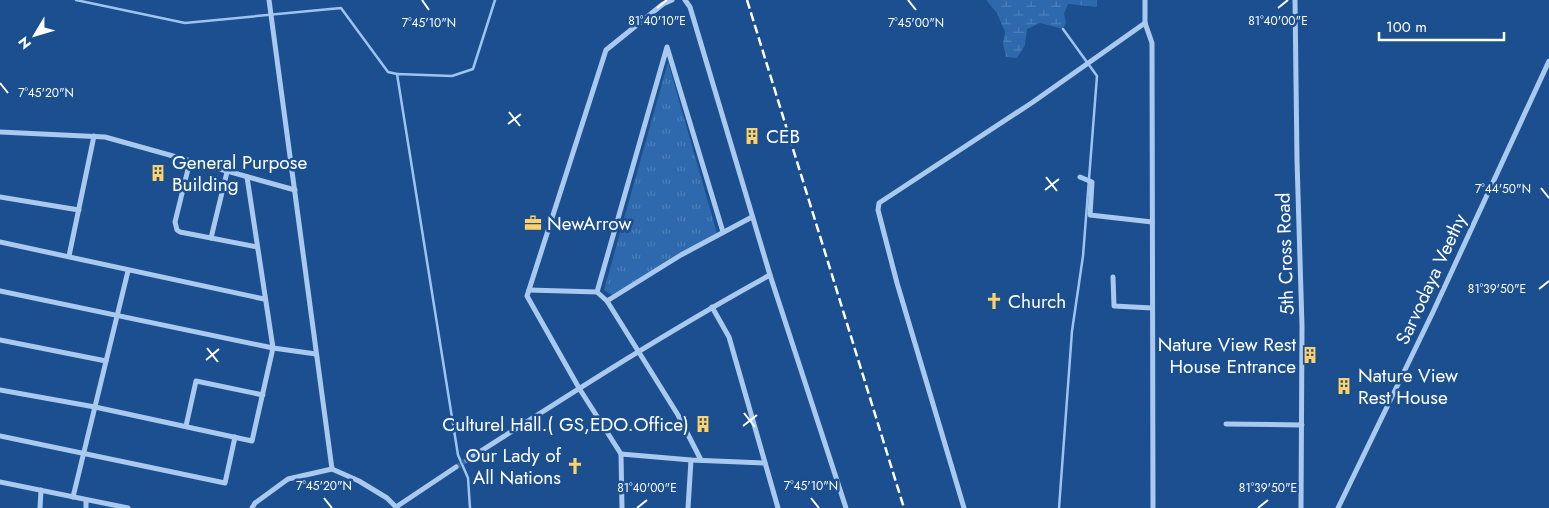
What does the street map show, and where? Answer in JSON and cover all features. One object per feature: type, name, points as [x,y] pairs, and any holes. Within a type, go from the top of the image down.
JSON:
[{"type":"street","points":[[269,0],[332,469]]},
{"type":"street","points":[[622,508],[621,454],[579,388],[527,296],[606,50],[663,4],[672,0]]},
{"type":"street","points":[[685,0],[690,7],[770,275],[846,508]]},
{"type":"street","points":[[1145,0],[1146,23],[1152,43],[1153,508]]},
{"type":"street","name":"5th Cross Road","points":[[1296,0],[1297,160],[1302,321],[1301,508]]},
{"type":"street","points":[[964,508],[897,283],[878,210],[879,203],[1033,102],[1146,23]]},
{"type":"street","points":[[596,292],[667,47],[723,232]]},
{"type":"street","name":"Sarvodaya Veethy","points":[[1338,508],[1433,312],[1549,61]]},
{"type":"street","points":[[0,132],[105,136],[294,190]]},
{"type":"street","points":[[70,256],[94,136]]},
{"type":"street","points":[[190,161],[176,222],[176,230],[257,247]]},
{"type":"street","points":[[211,238],[227,172]]},
{"type":"street","points":[[0,390],[95,407],[252,441],[273,348],[264,299],[263,273],[257,247],[247,177]]},
{"type":"street","points":[[1080,177],[1092,182],[1090,216],[1152,222]]},
{"type":"street","points":[[0,197],[79,210]]},
{"type":"street","points":[[608,301],[681,256],[752,217]]},
{"type":"street","points":[[0,242],[264,299]]},
{"type":"street","points":[[72,497],[128,270]]},
{"type":"street","points":[[467,460],[712,306],[770,275]]},
{"type":"street","points":[[1113,277],[1114,306],[1152,308]]},
{"type":"street","points":[[529,290],[596,292],[608,301],[678,415],[701,460]]},
{"type":"street","points":[[0,291],[273,348],[316,354]]},
{"type":"street","points":[[712,306],[729,337],[778,508]]},
{"type":"street","points":[[0,340],[106,361]]},
{"type":"street","points":[[186,426],[196,380],[263,395]]},
{"type":"street","points":[[1226,424],[1302,425]]},
{"type":"street","points":[[0,436],[84,452],[225,483],[234,437]]},
{"type":"street","points":[[621,454],[691,460],[765,463]]},
{"type":"street","points":[[688,508],[691,460]]},
{"type":"street","points":[[252,508],[288,479],[332,469],[359,481],[387,498],[397,508],[456,468]]},
{"type":"street","points":[[0,482],[128,508]]},
{"type":"street","points":[[40,508],[41,490]]},
{"type":"street","points":[[86,500],[86,508]]},
{"type":"green space","points":[[986,0],[1097,0],[1097,7],[1068,4],[1064,14],[1066,23],[1063,29],[1040,23],[1027,29],[1025,45],[1017,58],[1006,57],[1003,43],[1005,32],[997,13]]},
{"type":"green space","points":[[668,62],[717,233],[612,295],[604,290]]},
{"type":"waterway","points":[[76,0],[185,23],[341,8],[388,72],[397,74]]},
{"type":"waterway","points":[[470,508],[468,478],[458,455],[397,74],[452,76],[473,69],[495,0]]},
{"type":"waterway","points":[[1059,508],[1072,331],[1083,256],[1097,76],[1063,29]]},
{"type":"tunnel","points":[[456,467],[467,460]]},
{"type":"railway","points":[[747,0],[904,508]]},
{"type":"place","name":"CEB","points":[[752,136]]},
{"type":"place","name":"General Purpose Building","points":[[158,173]]},
{"type":"place","name":"NewArrow","points":[[533,223]]},
{"type":"place","name":"Church","points":[[994,301]]},
{"type":"place","name":"Nature View Rest House Entrance","points":[[1310,355]]},
{"type":"place","name":"Nature View Rest House","points":[[1344,386]]},
{"type":"place","name":"Culturel Hall.( GS,EDO.Office)","points":[[703,424]]},
{"type":"place","name":"Our Lady of All Nations","points":[[575,466]]}]
